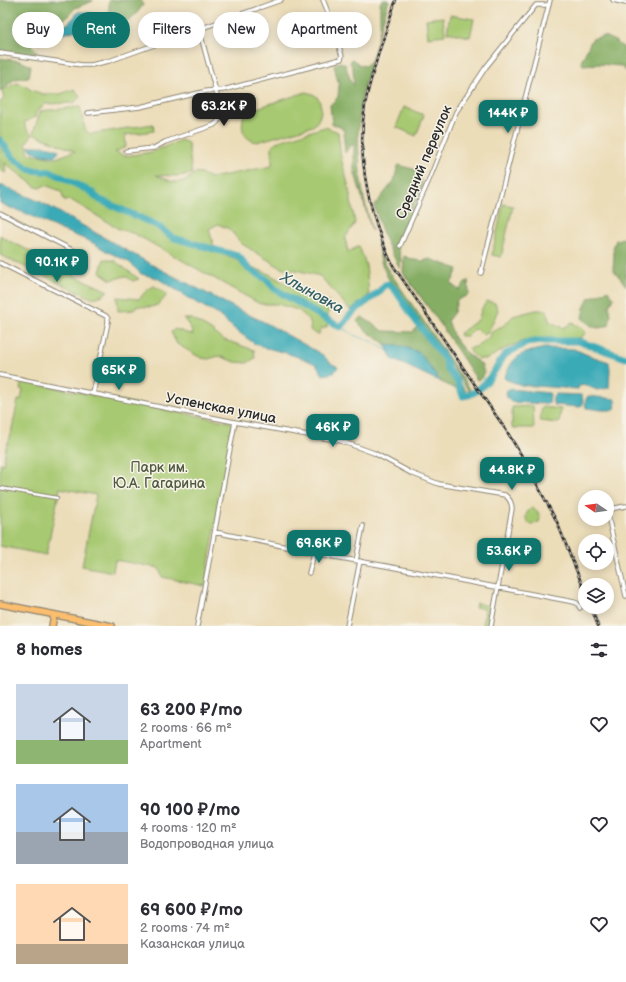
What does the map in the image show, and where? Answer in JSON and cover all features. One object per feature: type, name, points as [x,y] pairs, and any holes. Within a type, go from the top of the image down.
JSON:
[{"type":"main road","points":[[0,604],[112,626]]},
{"type":"main road","points":[[52,626],[54,615]]},
{"type":"street","points":[[205,27],[281,0]]},
{"type":"street","points":[[88,113],[140,107],[207,91],[223,90],[341,59],[342,56],[330,15],[323,0]]},
{"type":"street","points":[[481,273],[550,0]]},
{"type":"street","points":[[613,0],[626,3]]},
{"type":"street","name":"Средний переулок","points":[[400,246],[429,180],[456,112],[486,67],[536,5],[549,5]]},
{"type":"street","points":[[0,53],[91,65],[109,61],[146,48]]},
{"type":"street","points":[[126,151],[154,148],[165,142],[216,124],[221,114],[204,48]]},
{"type":"street","points":[[0,213],[80,254]]},
{"type":"street","points":[[0,263],[106,316],[108,322],[93,394]]},
{"type":"street","name":"Успенская улица","points":[[0,375],[236,422],[332,439],[374,453],[411,473],[438,484],[505,495],[511,502],[512,514],[498,587]]},
{"type":"street","points":[[198,626],[236,422]]},
{"type":"street","points":[[0,488],[57,498]]},
{"type":"street","points":[[626,506],[609,510],[608,516],[626,596]]},
{"type":"street","points":[[356,561],[363,526]]},
{"type":"street","points":[[215,532],[314,553],[574,602],[578,605]]},
{"type":"street","points":[[309,573],[314,553]]},
{"type":"street","points":[[347,626],[360,561]]},
{"type":"street","points":[[491,626],[498,587]]},
{"type":"green space","points":[[0,0],[93,0],[75,8],[64,19],[64,12],[12,12],[12,48],[34,48],[38,52],[31,55],[0,51]]},
{"type":"green space","points":[[109,0],[140,0],[143,5],[130,19],[130,12],[109,12]]},
{"type":"green space","points":[[382,0],[389,0],[377,43],[380,28],[380,4]]},
{"type":"green space","points":[[450,15],[474,19],[470,37],[447,32]]},
{"type":"green space","points":[[443,17],[445,35],[428,37],[426,19]]},
{"type":"green space","points":[[604,36],[615,41],[624,48],[626,61],[625,71],[621,66],[600,64],[583,65],[581,62],[592,39]]},
{"type":"green space","points":[[373,56],[363,90],[358,134],[360,175],[372,231],[354,170],[354,144],[349,147],[345,153],[344,131],[340,127],[332,124],[330,105],[338,97],[339,86],[334,65],[340,62],[345,64],[351,82],[354,85],[353,68],[350,63],[352,59],[360,65],[365,66],[371,61]]},
{"type":"green space","points":[[0,58],[20,61],[31,66],[29,77],[15,79],[0,91]]},
{"type":"green space","points":[[17,83],[43,94],[60,94],[75,89],[80,97],[74,103],[45,104],[36,112],[35,117],[24,123],[32,135],[26,143],[29,154],[56,158],[75,151],[33,134],[40,111],[80,107],[85,129],[90,134],[153,124],[154,131],[125,135],[126,147],[115,152],[125,156],[152,152],[181,140],[188,143],[192,174],[177,176],[156,175],[173,182],[185,181],[197,172],[211,178],[272,166],[272,146],[276,142],[325,127],[338,132],[341,158],[348,184],[355,223],[345,238],[348,252],[359,246],[366,265],[369,295],[350,310],[320,276],[296,270],[283,269],[242,244],[229,229],[218,224],[209,229],[214,247],[226,256],[269,274],[304,294],[329,303],[327,327],[322,329],[320,328],[319,334],[315,334],[310,330],[311,324],[309,321],[298,310],[277,304],[260,304],[135,234],[117,228],[71,200],[65,201],[61,191],[45,185],[40,188],[36,187],[5,163],[6,173],[0,170],[0,102],[4,99],[2,90]]},
{"type":"green space","points":[[306,92],[316,96],[320,104],[320,115],[313,126],[257,142],[245,135],[242,126],[245,112]]},
{"type":"green space","points":[[404,107],[424,115],[416,136],[396,127]]},
{"type":"green space","points":[[398,165],[420,171],[422,187],[397,245],[401,259],[400,269],[384,237],[374,206],[394,181]]},
{"type":"green space","points":[[503,204],[513,206],[501,257],[492,255]]},
{"type":"green space","points":[[0,235],[28,250],[49,264],[108,291],[100,296],[91,298],[0,255]]},
{"type":"green space","points":[[626,239],[626,286],[613,269],[613,248],[616,240]]},
{"type":"green space","points":[[378,245],[389,271],[470,389],[469,391],[399,291],[388,278],[381,262]]},
{"type":"green space","points":[[404,256],[422,261],[430,259],[458,269],[451,284],[459,290],[468,280],[469,295],[457,300],[454,312],[448,320],[454,338],[467,354],[481,364],[484,372],[482,378],[477,380],[439,322],[403,273]]},
{"type":"green space","points":[[104,259],[115,261],[139,279],[133,281],[125,276],[111,280],[100,272]]},
{"type":"green space","points":[[154,286],[167,294],[161,302],[151,307],[137,306],[133,310],[118,311],[117,297],[139,299],[147,290]]},
{"type":"green space","points":[[608,290],[614,298],[609,306],[611,315],[609,325],[601,328],[594,327],[582,318],[584,308],[589,298]]},
{"type":"green space","points":[[487,301],[495,303],[498,310],[488,333],[483,335],[478,330],[474,329],[467,336],[460,336],[459,334],[479,319],[481,310]]},
{"type":"green space","points":[[536,310],[547,310],[549,321],[563,328],[572,323],[579,326],[586,332],[582,337],[572,340],[528,339],[506,348],[487,359],[479,359],[472,354],[469,348],[476,347],[489,337],[493,330],[503,326],[513,316]]},
{"type":"green space","points":[[362,317],[383,331],[413,332],[418,325],[466,391],[461,391],[441,382],[420,353],[405,347],[385,344],[364,329],[357,321]]},
{"type":"green space","points":[[184,319],[192,319],[211,330],[222,339],[254,350],[255,358],[247,363],[235,362],[219,356],[208,359],[201,358],[177,344],[171,332],[175,329],[193,335],[190,327]]},
{"type":"green space","name":"Парк им. Ю.А. Гагарина","points":[[22,381],[230,422],[233,425],[205,586],[162,577],[159,568],[115,560],[113,572],[82,566],[96,495],[60,488],[46,555],[0,546],[0,463],[3,464],[18,400],[21,400],[23,390],[20,389]]},
{"type":"green space","points":[[533,406],[534,428],[512,428],[512,407]]},
{"type":"green space","points":[[542,407],[561,409],[559,423],[540,421]]},
{"type":"green space","points":[[532,508],[537,512],[540,520],[532,525],[527,521],[526,516]]},
{"type":"green space","points":[[477,603],[492,607],[488,626],[484,625],[483,623],[485,609],[475,607]]},
{"type":"water","points":[[72,19],[72,31],[64,34],[64,25]]},
{"type":"water","points":[[28,147],[50,147],[59,150],[55,156],[44,155],[38,154]]},
{"type":"water","points":[[0,185],[41,202],[156,267],[266,323],[323,355],[329,362],[338,367],[334,373],[323,375],[316,364],[255,344],[217,314],[188,298],[157,278],[141,274],[129,262],[82,238],[0,203]]},
{"type":"water","points":[[385,344],[405,347],[420,353],[441,382],[392,359]]},
{"type":"water","points":[[545,348],[574,349],[609,362],[609,388],[597,390],[585,385],[579,386],[578,389],[521,385],[504,378],[511,364],[519,356]]},
{"type":"water","points":[[510,389],[549,393],[549,403],[511,402],[506,395],[507,390]]},
{"type":"water","points":[[555,394],[581,395],[583,400],[582,406],[554,405],[553,396]]},
{"type":"water","points":[[588,396],[615,399],[615,410],[586,408],[585,403]]},
{"type":"waterway","name":"Хлыновка","points":[[0,140],[14,159],[27,168],[52,172],[93,193],[100,200],[156,225],[174,238],[238,256],[249,269],[266,279],[274,288],[340,327],[354,311],[378,293],[385,285],[389,284],[396,291],[446,361],[447,368],[457,381],[463,396],[470,395],[481,387],[492,375],[506,354],[529,342],[578,341],[626,358]]},
{"type":"waterway","points":[[340,327],[356,336],[371,341],[388,351]]},
{"type":"railway","points":[[396,0],[369,85],[363,119],[362,146],[364,173],[377,227],[390,261],[506,430],[523,458],[557,522],[579,578]]},
{"type":"railway","points":[[594,614],[598,626]]}]
